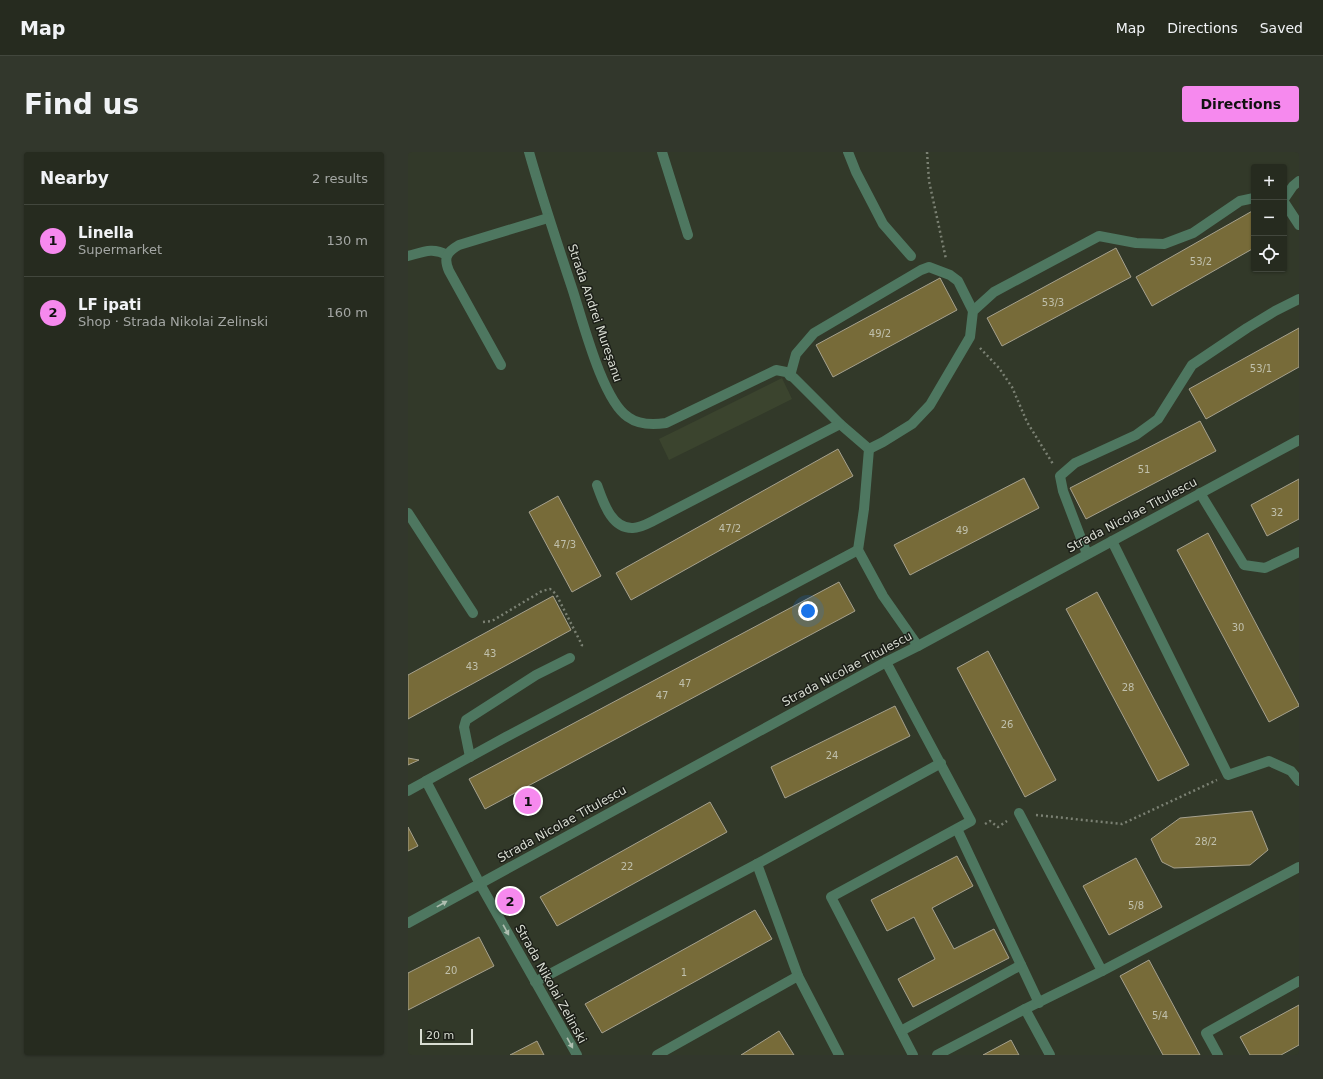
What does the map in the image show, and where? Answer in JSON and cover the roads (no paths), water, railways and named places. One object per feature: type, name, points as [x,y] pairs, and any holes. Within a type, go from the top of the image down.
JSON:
[{"type":"street","name":"Strada Andrei Mureșanu","points":[[529,152],[548,218],[598,368],[618,407],[628,417],[648,424],[666,423],[776,370],[782,370],[790,376]]},
{"type":"street","points":[[662,152],[688,235]]},
{"type":"street","points":[[848,152],[856,172],[883,224],[911,256]]},
{"type":"street","points":[[1287,195],[1293,186],[1299,181]]},
{"type":"street","points":[[973,311],[994,292],[1099,236],[1136,243],[1164,244],[1193,233],[1240,201],[1251,199]]},
{"type":"street","points":[[1287,205],[1299,225]]},
{"type":"street","points":[[501,365],[449,271],[446,263],[447,254],[459,245],[548,218]]},
{"type":"street","points":[[408,256],[428,250],[439,250],[447,254]]},
{"type":"street","points":[[929,267],[950,275],[958,281],[973,311],[970,337],[930,406],[912,424],[869,449],[840,424],[790,376],[796,354],[814,333],[921,270],[929,267]]},
{"type":"street","points":[[1087,554],[1063,491],[1060,476],[1075,463],[1136,435],[1158,419],[1192,365],[1247,328],[1275,311],[1299,299]]},
{"type":"street","points":[[597,485],[604,505],[618,524],[632,529],[653,521],[840,424]]},
{"type":"street","name":"Strada Nicolae Titulescu","points":[[408,923],[886,662],[1299,440]]},
{"type":"street","points":[[869,449],[864,509],[858,550],[883,596],[918,646]]},
{"type":"street","points":[[1200,493],[1244,565],[1265,568],[1299,552]]},
{"type":"street","points":[[408,513],[473,613]]},
{"type":"street","points":[[1112,541],[1228,775],[1269,761],[1291,771],[1299,782]]},
{"type":"street","points":[[408,791],[858,550]]},
{"type":"street","points":[[470,757],[464,727],[466,720],[536,676],[570,658]]},
{"type":"street","points":[[886,662],[970,821],[831,898],[914,1055]]},
{"type":"street","points":[[535,982],[757,864],[940,763]]},
{"type":"street","name":"Strada Nikolai Zelinski","points":[[426,782],[480,884],[576,1055]]},
{"type":"street","points":[[1019,813],[1102,971]]},
{"type":"street","points":[[957,829],[1039,1003]]},
{"type":"street","points":[[757,864],[798,976],[838,1055]]},
{"type":"street","points":[[937,1055],[1102,971],[1299,867]]},
{"type":"street","points":[[901,1031],[1021,965]]},
{"type":"street","points":[[658,1055],[798,976]]},
{"type":"street","points":[[1218,1055],[1206,1033],[1299,981]]},
{"type":"street","points":[[1026,1009],[1050,1055]]},
{"type":"place","name":"Linella","points":[[528,801]]},
{"type":"place","name":"LF ipati","points":[[510,901]]}]
